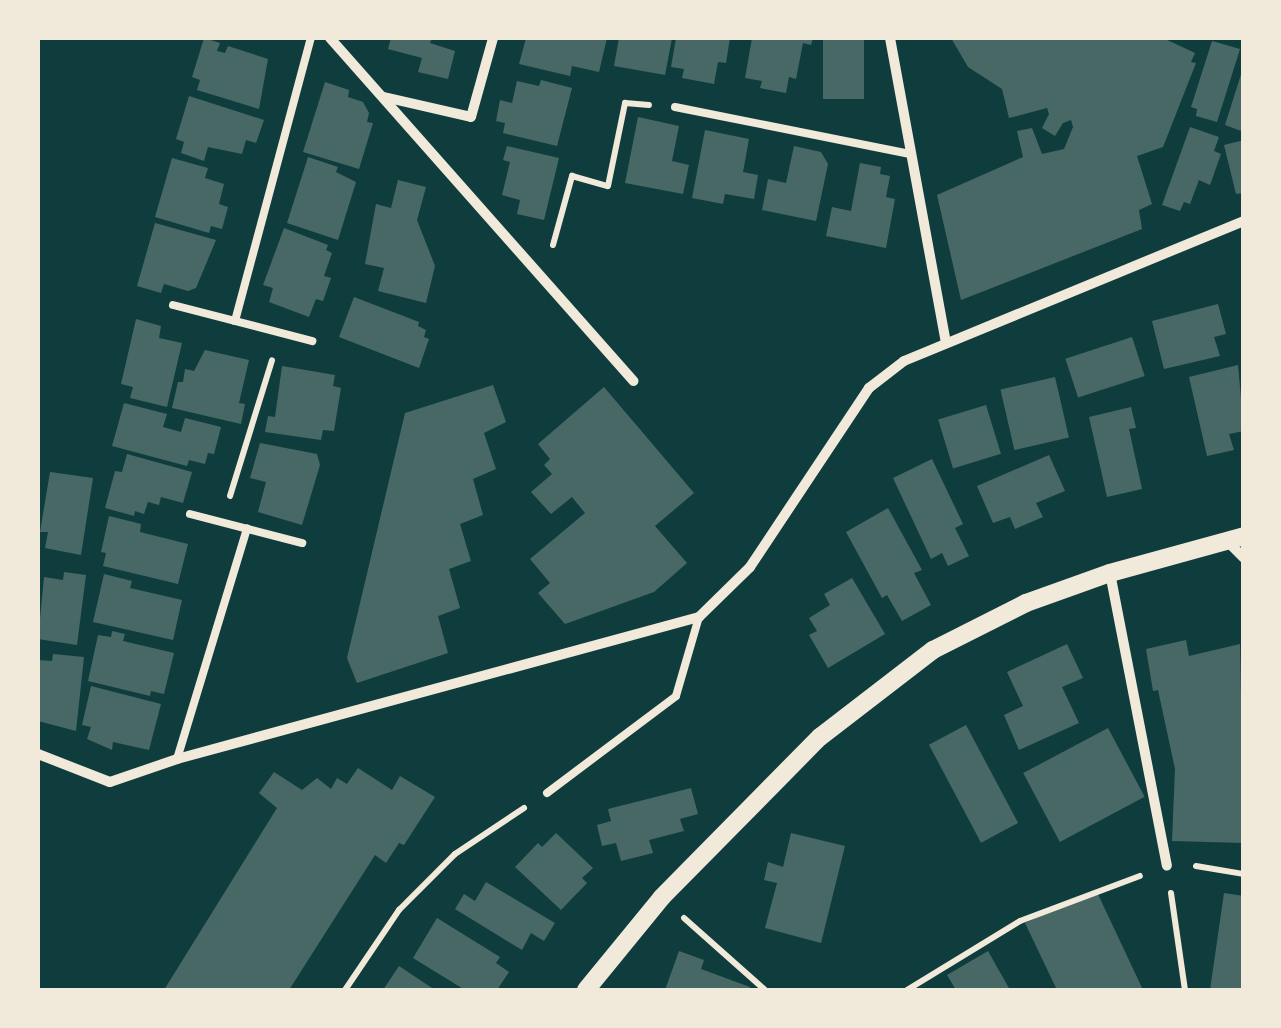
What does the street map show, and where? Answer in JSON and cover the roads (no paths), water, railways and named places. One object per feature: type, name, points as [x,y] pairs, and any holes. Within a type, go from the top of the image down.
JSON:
[{"type":"street","points":[[330,38],[634,382]]},
{"type":"street","points":[[383,97],[471,117],[493,38]]},
{"type":"street","points":[[890,38],[946,342]]},
{"type":"street","points":[[38,754],[110,782],[177,759],[699,618],[750,567],[870,388],[904,361],[1244,221]]},
{"type":"street","points":[[586,990],[662,896],[820,737],[932,650],[1026,603],[1110,572],[1236,538],[1244,558]]},
{"type":"street","points":[[1110,572],[1166,866]]},
{"type":"lane","points":[[235,321],[311,38]]},
{"type":"lane","points":[[674,107],[911,154]]},
{"type":"lane","points":[[173,304],[312,341]]},
{"type":"lane","points":[[190,514],[302,542]]},
{"type":"lane","points":[[177,759],[247,528]]},
{"type":"lane","points":[[547,793],[676,696],[699,618]]}]
